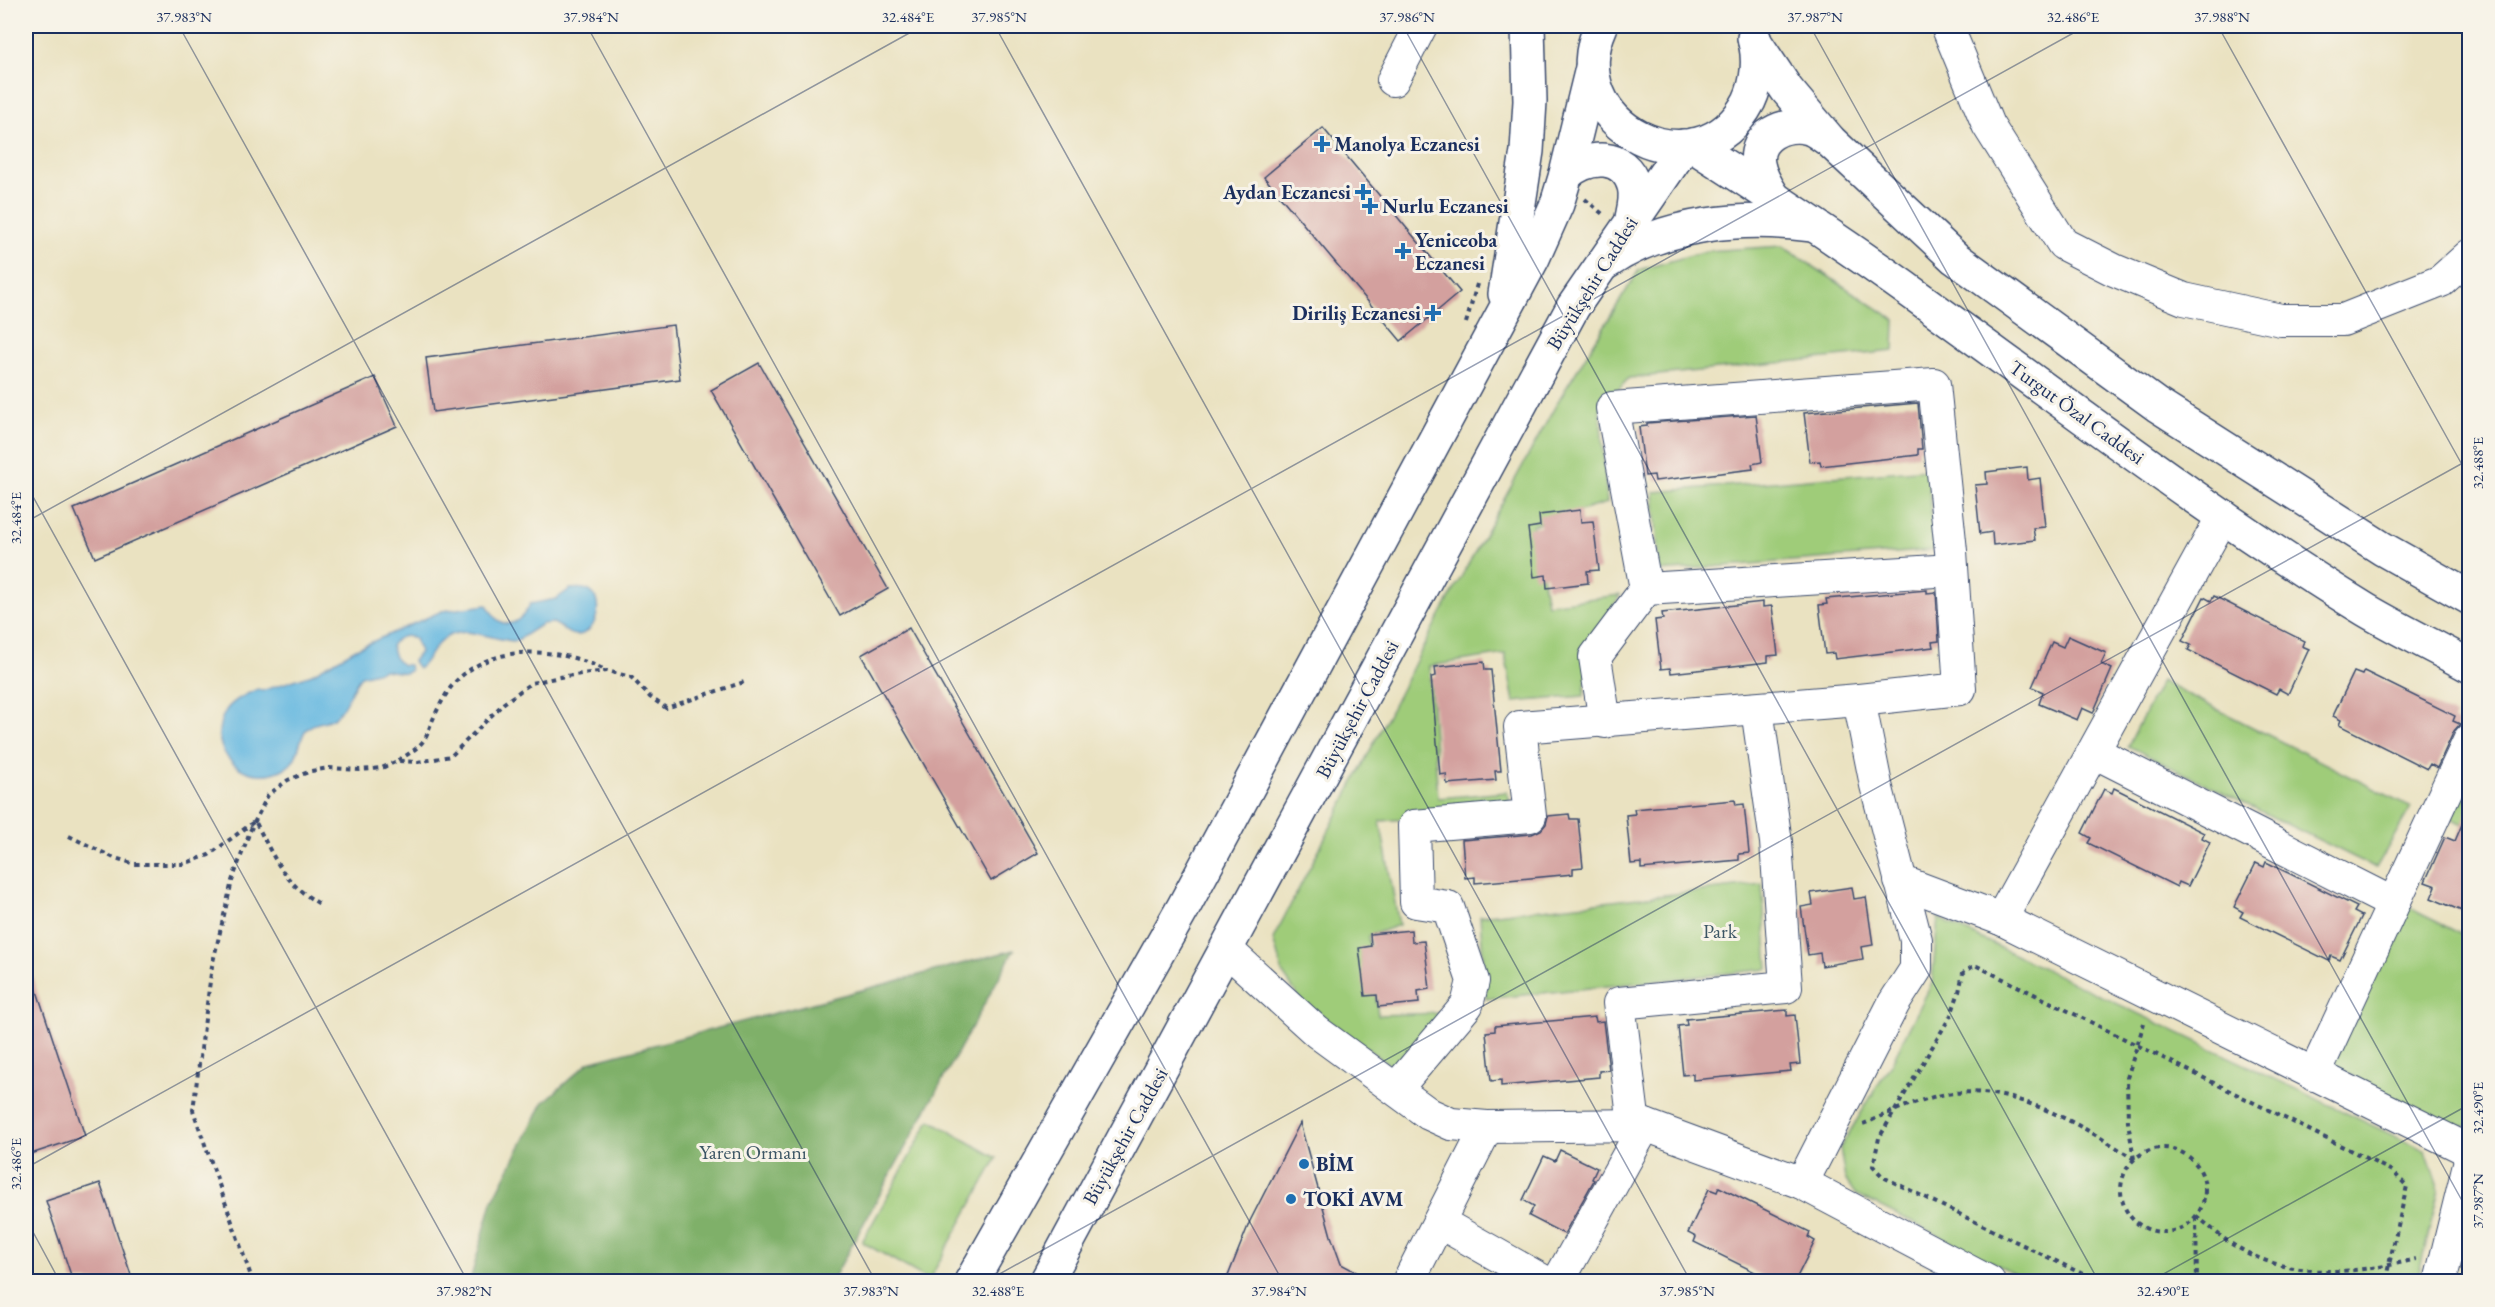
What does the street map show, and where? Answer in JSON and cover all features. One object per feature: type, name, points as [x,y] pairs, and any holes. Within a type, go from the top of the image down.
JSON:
[{"type":"main road","points":[[1502,319],[1527,151],[1530,101],[1528,26]]},
{"type":"main road","points":[[1752,34],[1788,90],[1830,141],[1955,258],[2157,405],[2383,549],[2469,598]]},
{"type":"main road","points":[[1595,40],[1594,82],[1602,102],[1614,120],[1624,129],[1664,146],[1688,145],[1717,135],[1728,127],[1745,107],[1752,95],[1757,75],[1758,55],[1752,34]]},
{"type":"main road","points":[[971,1281],[1183,908],[1533,258],[1557,204],[1566,174],[1595,40]]},
{"type":"main road","points":[[1774,198],[1762,179],[1758,162],[1758,149],[1767,136],[1780,128],[1796,125],[1811,128],[1830,141]]},
{"type":"main road","name":"Turgut Özal Caddesi","points":[[1688,145],[1815,225],[2223,516],[2368,611],[2469,666]]},
{"type":"main road","name":"Büyükşehir Caddesi","points":[[1046,1281],[1573,307],[1632,218],[1688,145]]},
{"type":"main road","points":[[1566,174],[1583,162],[1593,159],[1606,159],[1617,164],[1627,172],[1634,185],[1632,218]]},
{"type":"main road","points":[[1598,268],[1643,242],[1683,230],[1752,221],[1815,225]]},
{"type":"street","points":[[1394,80],[1421,26]]},
{"type":"street","points":[[1947,26],[1988,125],[2062,244],[2114,270],[2184,299],[2281,320],[2343,320],[2441,281],[2469,255]]},
{"type":"street","points":[[1396,1089],[1467,1005],[1473,981],[1448,907],[1416,902],[1414,826],[1530,816],[1520,727],[1605,722],[1960,690],[1952,570],[1934,384],[1612,408],[1646,589],[1595,657],[1605,722]]},
{"type":"street","points":[[2001,920],[2223,516]]},
{"type":"street","points":[[1646,589],[1952,570]]},
{"type":"street","points":[[1802,1183],[1894,1003],[1916,969],[1916,940],[1876,785],[1859,700]]},
{"type":"street","points":[[1558,1281],[1640,1125],[1619,1003],[1786,987],[1776,842],[1757,709]]},
{"type":"street","points":[[2314,1075],[2469,739]]},
{"type":"street","points":[[2094,752],[2392,903]]},
{"type":"street","points":[[1900,881],[2001,920],[2469,1151]]},
{"type":"street","points":[[1227,950],[1317,1032],[1429,1114],[1450,1124],[1487,1127],[1640,1125],[1802,1183],[1989,1281]]},
{"type":"street","points":[[1408,1281],[1487,1127]]},
{"type":"street","points":[[2440,1281],[2469,1160]]},
{"type":"street","points":[[1439,1222],[1545,1281]]},
{"type":"path","points":[[253,1281],[193,1110],[212,966],[232,881],[255,821],[268,795],[288,780],[311,771],[329,768],[360,770],[382,768],[409,754],[426,737],[431,723],[452,687],[470,670],[494,658],[528,652],[564,656],[631,677],[650,697],[666,708],[744,682]]},
{"type":"path","points":[[397,761],[418,762],[451,756],[504,703],[531,683],[587,672],[607,671]]},
{"type":"path","points":[[69,836],[112,857],[135,864],[183,864],[209,855],[255,821]]},
{"type":"path","points":[[255,821],[278,867],[305,897],[322,905]]},
{"type":"path","points":[[2099,1281],[1883,1177],[1873,1166],[1880,1138],[1950,1016],[1963,973],[1975,965],[2392,1171],[2408,1186],[2385,1281]]},
{"type":"path","points":[[2134,1159],[2128,1122],[2127,1078],[2144,1023]]},
{"type":"path","points":[[1862,1124],[1938,1095],[1970,1094],[2011,1097],[2054,1113],[2095,1133],[2134,1159]]},
{"type":"path","points":[[2160,1148],[2174,1149],[2187,1155],[2197,1165],[2203,1177],[2205,1191],[2203,1204],[2186,1226],[2167,1232],[2147,1229],[2136,1222],[2127,1211],[2122,1199],[2121,1184],[2134,1159],[2146,1151],[2160,1148]]},
{"type":"path","points":[[2196,1216],[2236,1247],[2266,1261],[2325,1272],[2362,1270],[2416,1259]]},
{"type":"path","points":[[2196,1216],[2197,1281]]},
{"type":"green space","points":[[1782,246],[1895,320],[1894,351],[1629,378],[1600,410],[1607,503],[1533,525],[1547,604],[1620,595],[1590,646],[1584,696],[1514,702],[1505,654],[1429,666],[1438,798],[1507,792],[1513,811],[1380,821],[1399,925],[1368,936],[1378,1015],[1444,1013],[1400,1072],[1302,1002],[1283,974],[1273,939],[1433,628],[1560,398],[1639,270],[1706,251]]},
{"type":"green space","points":[[1927,469],[1935,550],[1659,571],[1654,492]]},
{"type":"green space","points":[[2161,681],[2411,807],[2376,868],[2128,746]]},
{"type":"green space","points":[[2469,775],[2469,828],[2442,813]]},
{"type":"green space","name":"Park","points":[[1762,884],[1768,969],[1486,999],[1480,916]]},
{"type":"green space","points":[[2403,905],[2469,938],[2469,1126],[2443,1126],[2329,1063]]},
{"type":"green space","points":[[1938,918],[2426,1151],[2439,1189],[2417,1281],[2030,1281],[1855,1194],[1845,1179],[1840,1148],[1892,1062],[1932,983]]},
{"type":"green space","name":"Yaren Ormanı","points":[[1014,950],[832,1281],[470,1281],[492,1202],[543,1103],[589,1062]]},
{"type":"green space","points":[[930,1120],[997,1158],[929,1280],[862,1242]]},
{"type":"water","points":[[570,589],[584,589],[591,592],[595,598],[597,613],[595,621],[585,633],[571,634],[553,623],[542,624],[516,641],[469,632],[460,633],[442,640],[418,669],[413,661],[420,652],[415,639],[408,636],[402,637],[391,646],[396,660],[403,665],[409,665],[410,671],[405,673],[384,670],[361,676],[334,718],[312,725],[305,731],[296,755],[287,767],[272,773],[257,774],[233,763],[224,753],[220,740],[220,727],[225,712],[235,701],[249,693],[258,689],[262,691],[312,674],[356,649],[442,611],[487,605],[497,620],[509,624],[522,617],[530,604],[556,599]]},
{"type":"building","points":[[1323,128],[1460,292],[1401,341],[1264,177]]},
{"type":"building","points":[[673,325],[680,379],[433,412],[426,358]]},
{"type":"building","points":[[759,363],[888,589],[840,616],[711,390]]},
{"type":"building","points":[[375,377],[397,426],[95,558],[74,509]]},
{"type":"building","points":[[1918,403],[1922,449],[1918,449],[1918,455],[1821,466],[1820,461],[1810,462],[1804,413]]},
{"type":"building","points":[[1756,415],[1762,462],[1752,464],[1753,469],[1655,481],[1654,475],[1645,476],[1639,427],[1647,426],[1647,423]]},
{"type":"building","points":[[2027,467],[2028,480],[2040,478],[2045,527],[2033,528],[2035,540],[1993,545],[1992,532],[1980,534],[1975,485],[1987,484],[1986,472]]},
{"type":"building","points":[[1580,510],[1581,522],[1593,521],[1599,570],[1587,571],[1588,583],[1547,588],[1546,575],[1534,577],[1528,528],[1540,526],[1539,515]]},
{"type":"building","points":[[1927,590],[1927,593],[1936,592],[1939,641],[1932,642],[1933,647],[1835,659],[1834,653],[1825,654],[1819,605],[1827,604],[1826,599]]},
{"type":"building","points":[[2214,596],[2304,641],[2302,646],[2309,649],[2288,694],[2279,689],[2276,694],[2188,650],[2191,645],[2182,641],[2204,597],[2211,601]]},
{"type":"building","points":[[1763,602],[1763,607],[1772,606],[1778,655],[1768,656],[1768,662],[1671,673],[1670,668],[1661,669],[1655,620],[1663,619],[1662,613]]},
{"type":"building","points":[[909,628],[1038,853],[991,881],[861,655]]},
{"type":"building","points":[[2068,636],[2106,653],[2101,664],[2112,669],[2093,713],[2082,708],[2077,720],[2039,704],[2043,692],[2032,687],[2052,642],[2063,647]]},
{"type":"building","points":[[1484,662],[1485,670],[1491,670],[1501,771],[1495,771],[1496,780],[1447,784],[1446,774],[1440,775],[1431,677],[1436,676],[1435,667]]},
{"type":"building","points":[[2364,671],[2455,716],[2453,721],[2460,724],[2454,731],[2437,768],[2430,764],[2427,769],[2339,725],[2341,720],[2333,716],[2354,672],[2362,675]]},
{"type":"building","points":[[2114,788],[2204,833],[2202,838],[2210,842],[2188,886],[2179,882],[2177,887],[2088,843],[2091,838],[2082,833],[2104,789],[2112,793]]},
{"type":"building","points":[[1735,800],[1736,805],[1744,804],[1749,853],[1739,854],[1739,860],[1641,869],[1641,863],[1631,864],[1626,815],[1635,814],[1634,809]]},
{"type":"building","points":[[2469,808],[2469,914],[2431,898],[2436,886],[2425,882],[2445,837],[2455,841]]},
{"type":"building","points":[[1569,814],[1570,819],[1578,819],[1583,867],[1573,868],[1573,874],[1475,883],[1475,877],[1465,878],[1462,840],[1532,834],[1541,830],[1548,816]]},
{"type":"building","points":[[2266,862],[2357,907],[2354,912],[2362,916],[2340,960],[2331,956],[2329,961],[2240,917],[2243,912],[2234,907],[2256,863],[2264,867]]},
{"type":"building","points":[[1852,887],[1854,899],[1866,897],[1873,945],[1861,947],[1863,959],[1822,966],[1820,953],[1808,955],[1801,907],[1813,905],[1811,893]]},
{"type":"building","points":[[1411,930],[1412,942],[1424,941],[1430,989],[1418,991],[1419,1003],[1378,1007],[1377,995],[1365,996],[1359,948],[1371,946],[1370,934]]},
{"type":"building","points":[[29,967],[85,1136],[31,1154],[26,1137],[26,968]]},
{"type":"building","points":[[1787,1010],[1787,1016],[1795,1015],[1800,1064],[1790,1065],[1791,1071],[1693,1080],[1693,1074],[1683,1075],[1678,1026],[1687,1025],[1686,1019]]},
{"type":"building","points":[[1595,1017],[1596,1022],[1603,1021],[1609,1070],[1599,1071],[1599,1077],[1501,1086],[1501,1080],[1491,1081],[1486,1032],[1495,1031],[1495,1026]]},
{"type":"building","name":"TOKİ AVM","points":[[1300,1123],[1341,1264],[1373,1281],[1226,1281],[1250,1221]]},
{"type":"building","points":[[1560,1150],[1597,1168],[1592,1179],[1594,1180],[1564,1234],[1529,1216],[1534,1206],[1523,1200],[1544,1156],[1555,1161]]},
{"type":"building","points":[[100,1183],[133,1281],[73,1281],[46,1201]]},
{"type":"building","points":[[1719,1187],[1810,1232],[1808,1237],[1815,1241],[1795,1281],[1773,1281],[1694,1242],[1696,1237],[1688,1233],[1709,1189],[1717,1192]]},
{"type":"place","name":"Manolya Eczanesi","points":[[1322,144]]},
{"type":"place","name":"Aydan Eczanesi","points":[[1363,192]]},
{"type":"place","name":"Nurlu Eczanesi","points":[[1370,206]]},
{"type":"place","name":"Yeniceoba Eczanesi","points":[[1403,251]]},
{"type":"place","name":"Diriliş Eczanesi","points":[[1433,313]]},
{"type":"place","name":"BİM","points":[[1304,1164]]},
{"type":"place","name":"TOKİ AVM","points":[[1291,1199]]}]
